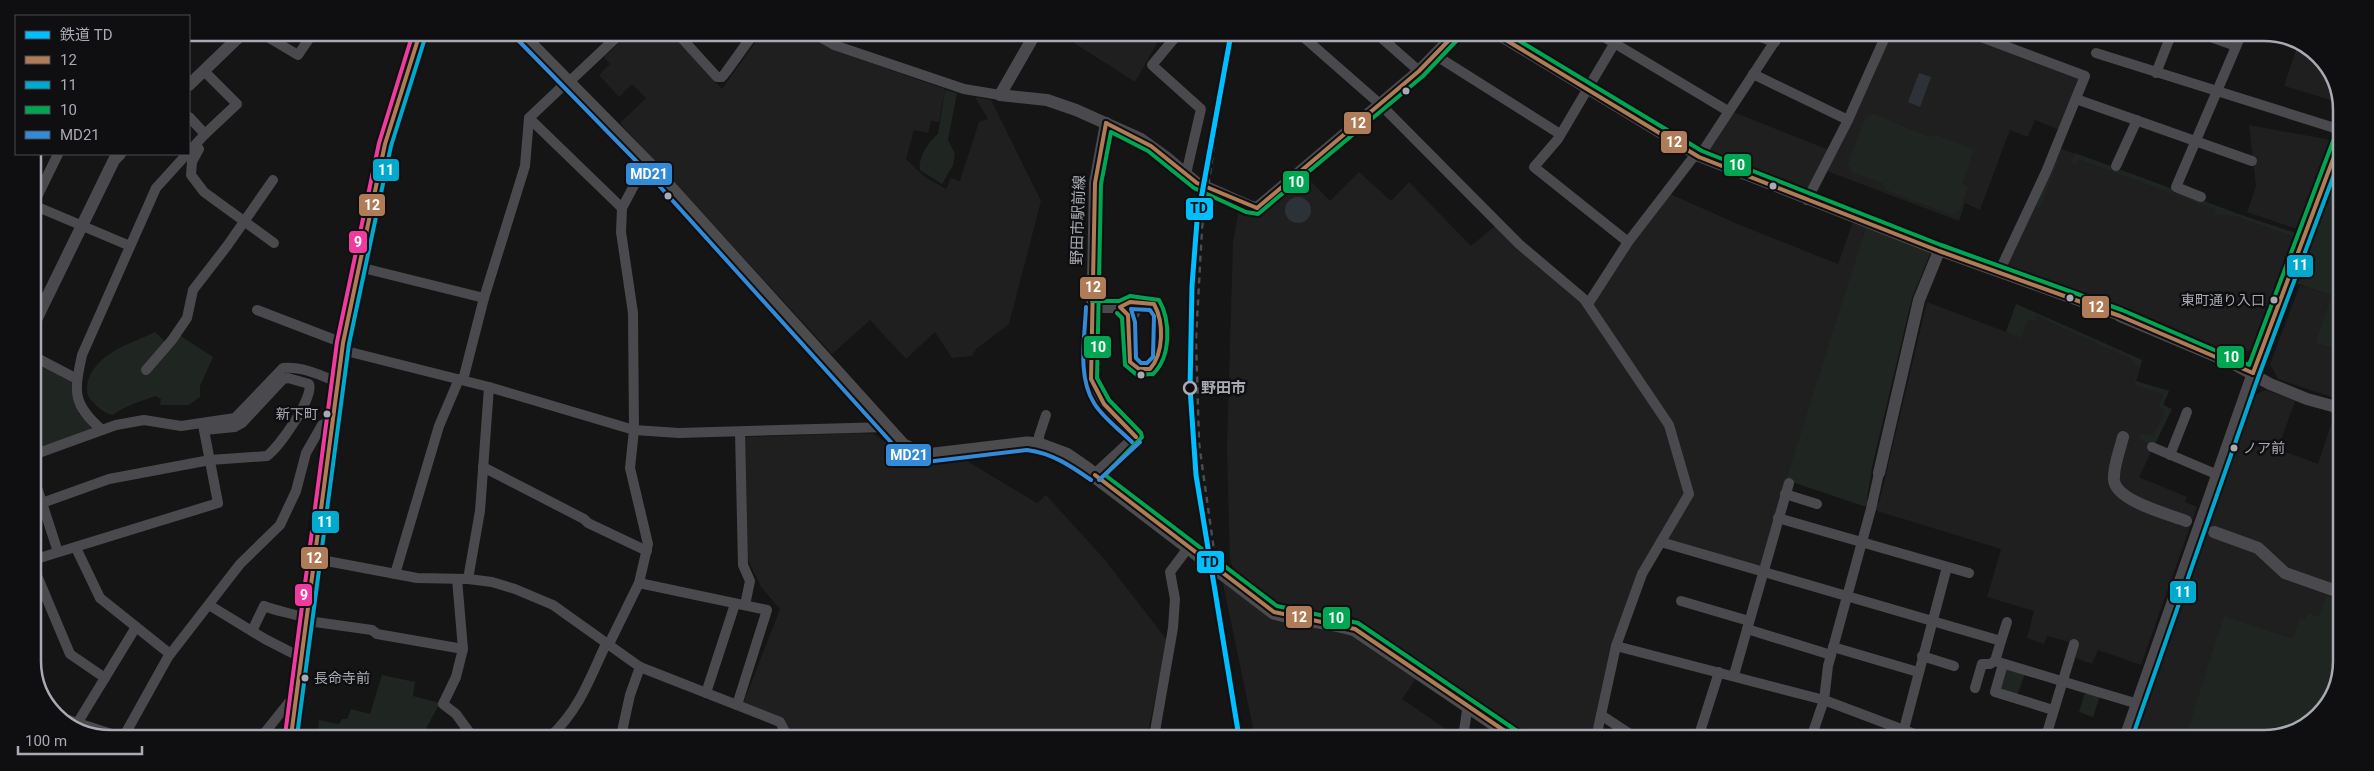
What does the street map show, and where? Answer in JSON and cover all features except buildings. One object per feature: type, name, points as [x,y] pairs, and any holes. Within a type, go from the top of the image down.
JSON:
[{"type":"main road","points":[[527,41],[650,165],[903,446],[926,456],[1027,444],[1039,445],[1066,455],[1274,612],[1293,618],[1341,624],[1355,629],[1505,730]]},
{"type":"street","points":[[190,84],[235,41]]},
{"type":"street","points":[[274,41],[298,55],[308,41]]},
{"type":"street","points":[[292,730],[343,347],[385,144],[417,41]]},
{"type":"street","points":[[395,574],[439,426],[461,379],[525,166],[529,118],[612,41]]},
{"type":"street","points":[[684,41],[717,77],[722,77],[748,41]]},
{"type":"street","points":[[827,41],[958,87],[1000,95],[1047,100],[1062,104],[1141,140],[1197,183],[1257,208],[1381,105],[1419,71],[1448,41]]},
{"type":"street","points":[[1000,95],[1031,41]]},
{"type":"street","points":[[1172,41],[1152,65],[1201,109],[1186,174]]},
{"type":"street","points":[[1308,41],[1381,105],[1519,244],[1562,279],[1588,304],[1669,425],[1689,494],[1642,574],[1616,646],[1597,730]]},
{"type":"street","points":[[1385,41],[1419,71]]},
{"type":"street","points":[[1508,41],[1697,156],[1940,251],[2120,316],[2253,373],[2270,384],[2333,406]]},
{"type":"street","points":[[1617,41],[1560,134],[1534,167],[1628,242]]},
{"type":"street","points":[[1621,41],[1728,111]]},
{"type":"street","points":[[1588,304],[1628,242],[1697,156],[1775,41]]},
{"type":"street","points":[[1807,200],[1848,120],[1883,41]]},
{"type":"street","points":[[1992,41],[2085,76],[2046,172],[1999,272]]},
{"type":"street","points":[[2156,73],[2169,41]]},
{"type":"street","points":[[2222,41],[2236,46]]},
{"type":"street","points":[[2201,197],[2176,187],[2238,41]]},
{"type":"street","points":[[2096,53],[2333,128]]},
{"type":"street","points":[[1435,55],[1560,134]]},
{"type":"street","points":[[190,150],[237,104],[204,71]]},
{"type":"street","points":[[1753,74],[1848,120]]},
{"type":"street","points":[[2076,99],[2252,161]]},
{"type":"street","points":[[190,118],[203,136]]},
{"type":"street","points":[[529,118],[622,208]]},
{"type":"street","points":[[2116,166],[2137,120]]},
{"type":"street","name":"野田市駅前線","points":[[1095,476],[1136,437],[1101,402],[1095,392],[1091,379],[1095,183],[1106,123]]},
{"type":"street","points":[[203,136],[192,162],[191,175],[204,192],[274,243]]},
{"type":"street","points":[[41,187],[57,155]]},
{"type":"street","points":[[41,309],[114,160],[119,155]]},
{"type":"street","points":[[102,430],[83,412],[78,399],[77,379],[82,355],[156,188],[186,155]]},
{"type":"street","points":[[2129,730],[2253,373],[2333,159]]},
{"type":"street","points":[[556,730],[572,713],[583,694],[639,583],[648,550],[641,508],[631,478],[634,430],[633,313],[621,232],[622,208],[639,176],[650,165]]},
{"type":"street","points":[[146,370],[172,340],[187,318],[193,290],[224,250],[273,180]]},
{"type":"street","points":[[41,209],[130,246]]},
{"type":"street","points":[[1814,730],[1824,700],[1832,651],[1862,542],[1919,300],[1940,251]]},
{"type":"street","points":[[359,267],[484,298]]},
{"type":"street","points":[[1092,307],[1120,307],[1130,302],[1149,302],[1154,304],[1160,314],[1159,359],[1150,369],[1139,369],[1130,362],[1128,315],[1120,307]]},
{"type":"street","points":[[1129,325],[1138,309],[1149,302]]},
{"type":"street","points":[[257,310],[343,347],[461,379],[634,430],[679,433],[887,427]]},
{"type":"street","points":[[41,360],[77,379]]},
{"type":"street","points":[[204,427],[239,416],[283,368],[292,367],[305,370],[337,382]]},
{"type":"street","points":[[41,453],[116,425],[144,420],[181,426],[235,427],[242,423],[284,379],[309,384],[311,387],[310,394],[298,416],[273,451],[267,456],[210,460],[109,479],[42,503]]},
{"type":"street","points":[[468,730],[456,714],[443,704],[456,677],[463,649],[462,579],[480,511],[489,387]]},
{"type":"street","points":[[2170,455],[2187,412]]},
{"type":"street","points":[[1039,445],[1039,436],[1046,415]]},
{"type":"street","points":[[127,730],[170,654],[240,564],[280,524],[289,510],[306,453],[322,425],[332,420]]},
{"type":"street","points":[[41,557],[218,503],[204,427]]},
{"type":"street","points":[[706,693],[750,581],[742,565],[740,432]]},
{"type":"street","points":[[2124,437],[2114,479],[2118,490],[2129,498],[2186,521]]},
{"type":"street","points":[[2152,447],[2218,475]]},
{"type":"street","points":[[484,467],[584,519],[588,523],[648,550]]},
{"type":"street","points":[[1734,676],[1789,483]]},
{"type":"street","points":[[1785,494],[1817,504]]},
{"type":"street","points":[[41,500],[58,552]]},
{"type":"street","points":[[1778,518],[1969,573]]},
{"type":"street","points":[[2214,532],[2258,548],[2286,573],[2333,590]]},
{"type":"street","points":[[1660,542],[2001,641]]},
{"type":"street","points":[[76,548],[100,598],[170,654]]},
{"type":"street","points":[[1155,730],[1173,628],[1175,598],[1170,572],[1188,548]]},
{"type":"street","points":[[316,559],[417,578],[492,582],[553,605],[640,667],[780,722],[784,730]]},
{"type":"street","points":[[1616,646],[1824,700],[1904,729],[1947,567]]},
{"type":"street","points":[[639,583],[767,610],[737,705]]},
{"type":"street","points":[[41,585],[70,654],[105,678]]},
{"type":"street","points":[[1681,601],[1748,625],[1832,651],[1918,672]]},
{"type":"street","points":[[208,605],[302,658]]},
{"type":"street","points":[[252,631],[264,606],[284,613],[292,613],[308,620],[372,630],[377,634],[463,649]]},
{"type":"street","points":[[2007,622],[2001,641],[1995,692],[2053,710]]},
{"type":"street","points":[[78,722],[136,627]]},
{"type":"street","points":[[2047,730],[2074,644]]},
{"type":"street","points":[[1922,656],[1954,666]]},
{"type":"street","points":[[1975,688],[1982,664],[1999,663],[2138,704]]},
{"type":"street","points":[[622,730],[630,696],[640,667]]},
{"type":"street","points":[[1701,730],[1719,672]]},
{"type":"street","points":[[267,730],[298,691]]},
{"type":"street","points":[[1464,730],[1468,704]]},
{"type":"street","points":[[1600,715],[1623,730]]},
{"type":"street","points":[[80,723],[93,727]]},
{"type":"shaded area","points":[[621,41],[678,41],[722,89],[756,41],[817,41],[836,51],[945,89],[939,122],[931,121],[928,133],[914,130],[906,159],[925,177],[946,189],[951,178],[960,181],[979,122],[988,119],[975,97],[991,100],[1041,201],[1009,324],[976,349],[972,356],[952,358],[935,332],[906,359],[870,320],[832,354],[620,123],[646,98],[632,84],[619,97],[599,75],[610,64],[604,57]]},
{"type":"shaded area","points":[[1071,41],[1158,41],[1135,82]]},
{"type":"shaded area","points":[[1888,41],[1984,41],[2081,79],[2060,130],[2035,120],[2028,137],[2010,130],[1980,210],[1965,203],[1959,221],[1827,171],[1872,79]]},
{"type":"shaded area","points":[[2296,49],[2313,61],[2319,68],[2328,84],[2332,100],[2284,86]]},
{"type":"shaded area","points":[[1919,73],[1931,77],[1920,107],[1908,102]]},
{"type":"shaded area","points":[[945,90],[957,93],[948,140],[955,154],[953,165],[942,184],[920,170],[920,165],[924,150],[938,134]]},
{"type":"shaded area","points":[[1733,112],[1829,150],[1806,195],[1708,155],[1708,149]]},
{"type":"shaded area","points":[[1874,114],[1929,137],[1936,135],[1974,149],[1962,184],[1968,187],[1960,210],[1952,215],[1886,190],[1882,183],[1854,173],[1847,165],[1866,117]]},
{"type":"shaded area","points":[[2249,125],[2331,140],[2297,229],[2247,212],[2256,186]]},
{"type":"shaded area","points":[[2059,148],[2241,215],[2296,233],[2253,350],[2230,355],[2180,331],[2004,266]]},
{"type":"shaded area","points":[[2075,153],[2173,189],[2171,193],[2078,159],[2076,165],[2071,163]]},
{"type":"shaded area","points":[[2054,157],[2059,159],[2040,208],[2033,205]]},
{"type":"shaded area","points":[[1359,172],[1391,201],[1409,182],[1471,246],[1497,224],[1583,300],[1664,422],[1686,493],[1640,570],[1594,730],[1515,730],[1348,614],[1295,611],[1286,608],[1235,575],[1230,561],[1227,449],[1233,243],[1238,214],[1241,207],[1256,218],[1304,174],[1330,201]]},
{"type":"shaded area","points":[[2333,186],[2333,349],[2315,343],[2332,296],[2296,283]]},
{"type":"shaded area","points":[[2178,191],[2296,233],[2294,237],[2239,217],[2221,214],[2212,216],[2214,209],[2177,195]]},
{"type":"shaded area","points":[[1668,193],[1740,225],[1838,264],[1853,222],[1866,227],[1761,569],[1667,542],[1693,494],[1671,422],[1593,307],[1593,300]]},
{"type":"shaded area","points":[[1298,197],[1307,201],[1311,210],[1307,219],[1298,223],[1289,219],[1285,210],[1289,201]]},
{"type":"shaded area","points":[[1866,227],[1929,251],[1930,254],[1912,298],[1872,467],[1867,499],[1870,501],[1869,508],[1786,480]]},
{"type":"shaded area","points":[[2300,285],[2333,296],[2315,343],[2333,349],[2333,398],[2278,379],[2270,364]]},
{"type":"shaded area","points":[[1927,302],[2006,332],[2016,304],[2142,360],[2136,381],[2169,391],[2163,405],[2172,409],[2139,477],[2187,497],[2185,502],[2197,507],[2141,665],[2098,650],[2092,664],[2073,657],[2076,644],[2047,636],[2044,644],[2027,638],[2034,611],[1987,597],[2001,549],[1874,510],[1876,503],[1879,503]]},
{"type":"shaded area","points":[[2016,304],[2142,360],[2136,381],[2169,391],[2163,405],[2172,409],[2154,446],[2139,439],[2141,433],[2153,436],[2165,410],[2159,407],[2163,394],[2134,385],[2139,367],[2131,359],[2037,316],[2035,321],[2028,319],[2022,338],[2006,332]]},
{"type":"shaded area","points":[[155,332],[170,346],[179,335],[213,357],[200,386],[200,397],[189,405],[160,405],[161,399],[155,396],[128,406],[113,415],[98,408],[90,398],[87,386],[90,375],[96,366],[104,358],[124,346]]},
{"type":"shaded area","points":[[41,364],[71,380],[79,414],[94,427],[93,430],[41,449]]},
{"type":"shaded area","points":[[2266,390],[2295,401],[2278,449],[2318,464],[2333,418],[2333,661],[2328,687],[2316,706],[2306,716],[2286,726],[2264,730],[2138,730],[2254,395]]},
{"type":"shaded area","points":[[874,434],[912,460],[930,462],[960,457],[1037,503],[1046,495],[1105,560],[1167,640],[1148,730],[790,730],[784,721],[743,704],[780,609],[761,587],[749,562],[742,527],[744,437]]},
{"type":"shaded area","points":[[1226,582],[1282,621],[1330,629],[1357,638],[1418,676],[1402,699],[1448,730],[1254,730],[1223,584]]},
{"type":"shaded area","points":[[2326,596],[2333,599],[2333,661],[2330,679],[2321,699],[2306,716],[2286,726],[2264,730],[2188,730],[2224,616],[2293,639],[2300,618],[2305,620],[2308,613],[2319,617]]},
{"type":"shaded area","points":[[2005,667],[2025,673],[2017,696],[2000,691]]},
{"type":"shaded area","points":[[382,675],[415,682],[413,696],[440,703],[425,730],[318,730],[319,720],[339,724],[342,719],[347,719],[351,709],[370,714]]},
{"type":"shaded area","points":[[2088,693],[2100,696],[2093,717],[2079,712],[2084,695]]},
{"type":"railway","points":[[1222,634],[1214,551],[1199,443],[1196,339],[1202,228],[1227,58]]},
{"type":"rail line","name":"TD","points":[[1230,41],[1197,221],[1192,286],[1190,388],[1196,475],[1238,730]]},
{"type":"transit line","name":"9","points":[[286,730],[337,342],[379,143],[411,41]]},
{"type":"transit line","name":"12","points":[[292,730],[343,343],[385,144],[417,41]]},
{"type":"transit line","name":"11","points":[[298,730],[349,344],[391,146],[424,41]]},
{"type":"transit line","name":"MD21","points":[[519,41],[644,169],[899,451],[926,462],[1027,450],[1053,457],[1091,480]]},
{"type":"transit line","name":"12","points":[[1257,208],[1419,71],[1448,41]]},
{"type":"transit line","name":"10","points":[[1456,41],[1423,76],[1258,214],[1246,212],[1194,188],[1148,151],[1111,132],[1101,184],[1097,378],[1109,400],[1141,433],[1142,437],[1105,475],[1277,606],[1358,623],[1516,730]]},
{"type":"transit line","name":"12","points":[[1508,41],[1699,157],[1939,251],[2120,316],[2253,373]]},
{"type":"transit line","name":"10","points":[[1520,41],[1702,151],[1941,245],[2122,310],[2249,365],[2333,141]]},
{"type":"transit line","name":"12","points":[[1106,123],[1095,183],[1091,379],[1104,404],[1136,437]]},
{"type":"transit line","name":"12","points":[[1106,123],[1151,146],[1197,183],[1257,208]]},
{"type":"transit line","name":"12","points":[[2253,373],[2333,159]]},
{"type":"transit line","name":"11","points":[[2135,730],[2259,375],[2333,177]]},
{"type":"transit line","name":"10","points":[[1092,301],[1119,301],[1130,296],[1159,300],[1166,318],[1167,338],[1163,358],[1153,374],[1137,375],[1125,365],[1122,318],[1117,313]]},
{"type":"transit line","name":"12","points":[[1130,302],[1154,304],[1160,320],[1160,346],[1155,362],[1150,369],[1139,369],[1130,362],[1128,315],[1120,307],[1130,302]]},
{"type":"transit line","name":"MD21","points":[[1086,307],[1083,356],[1085,381],[1094,403],[1102,414],[1132,442]]},
{"type":"transit line","name":"MD21","points":[[1131,309],[1150,310],[1154,316],[1153,357],[1147,363],[1141,363],[1136,358],[1135,322],[1131,309]]},
{"type":"transit line","name":"MD21","points":[[1099,480],[1140,442]]},
{"type":"transit line","name":"12","points":[[1095,475],[1274,612],[1355,629],[1503,730]]},
{"type":"place","name":"東町通り入口","points":[[2274,300]]},
{"type":"place","name":"野田市","points":[[1190,388]]},
{"type":"place","name":"新下町","points":[[327,414]]},
{"type":"place","name":"ノア前","points":[[2234,448]]},
{"type":"place","name":"長命寺前","points":[[305,678]]}]
